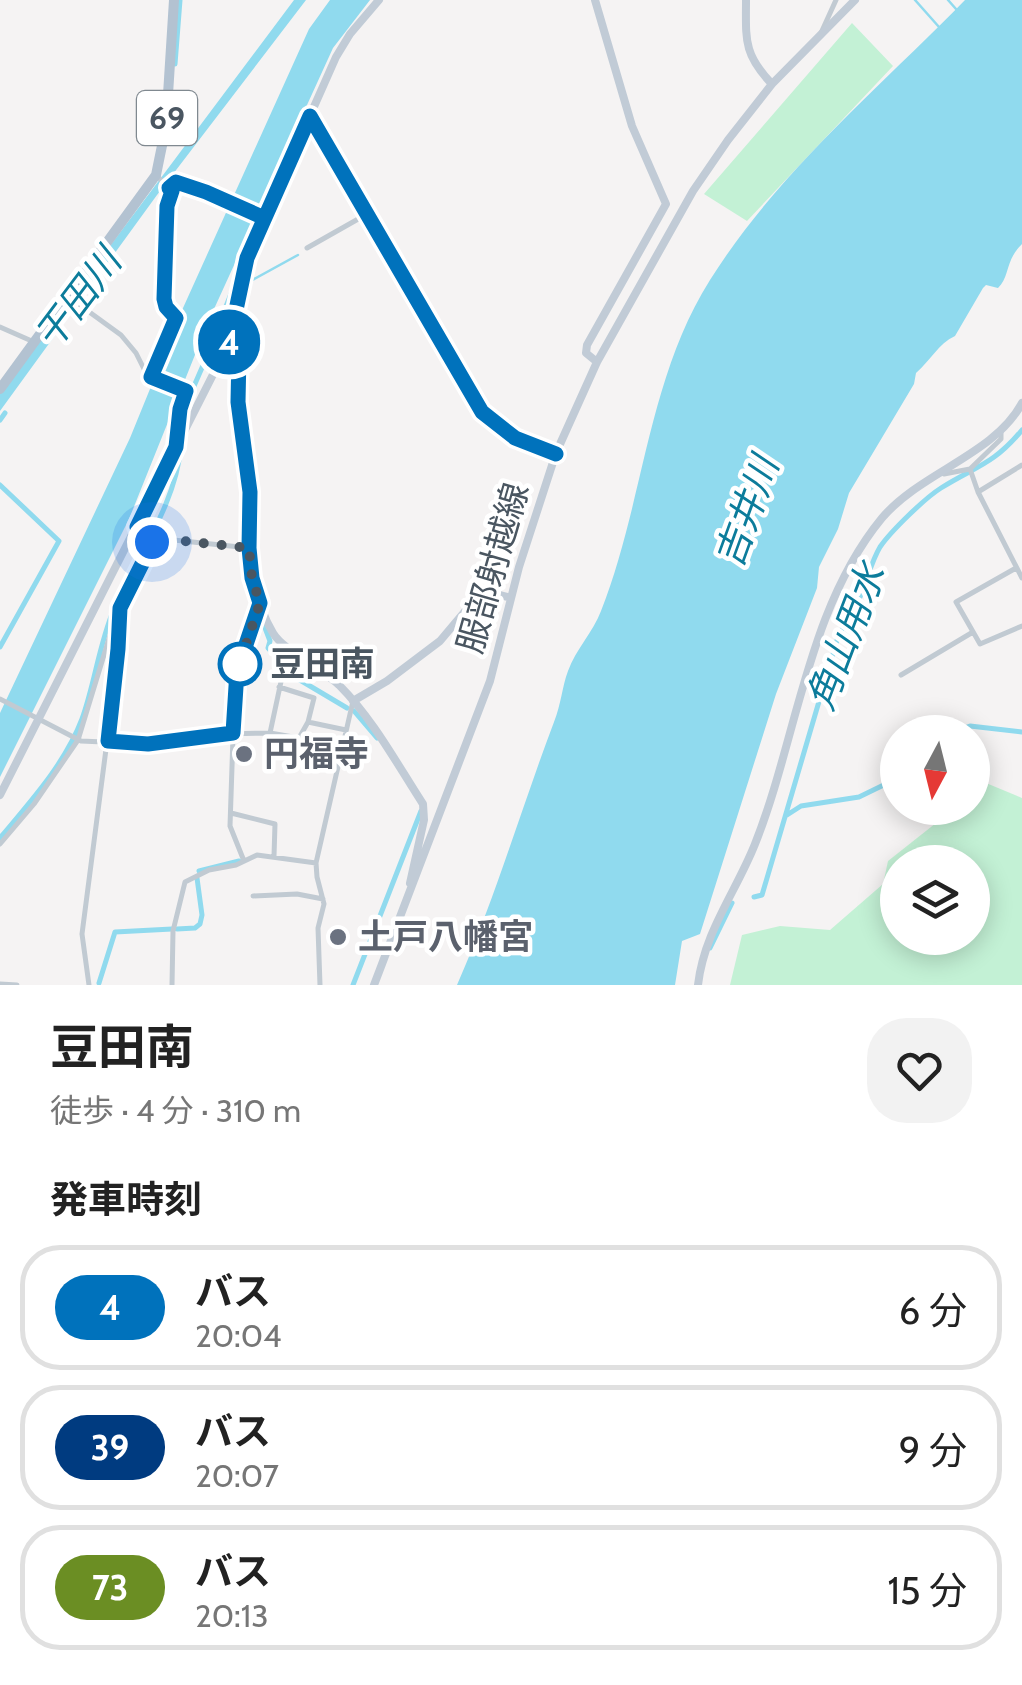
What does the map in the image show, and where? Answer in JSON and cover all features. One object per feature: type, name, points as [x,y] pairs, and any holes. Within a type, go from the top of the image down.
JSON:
[{"type":"main road","name":"69","points":[[0,389],[158,176],[166,126],[174,0]]},
{"type":"street","points":[[0,795],[229,343],[242,274],[262,216],[343,46],[379,0]]},
{"type":"street","points":[[595,0],[632,126],[666,200],[664,210],[586,345],[586,353],[597,362]]},
{"type":"street","points":[[746,0],[747,48],[756,68],[772,84]]},
{"type":"street","points":[[820,34],[836,0]]},
{"type":"street","name":"服部射越線","points":[[374,985],[490,681],[511,598],[556,454],[597,362],[693,191],[772,84],[855,0]]},
{"type":"street","points":[[310,116],[482,412],[515,438],[556,454]]},
{"type":"street","points":[[152,378],[176,318],[164,299],[167,206],[172,191],[158,176]]},
{"type":"street","points":[[168,187],[176,182],[262,216]]},
{"type":"street","points":[[307,248],[367,214]]},
{"type":"street","points":[[68,297],[121,335],[136,353],[143,371],[184,390],[176,447]]},
{"type":"street","points":[[0,326],[34,342]]},
{"type":"street","points":[[229,343],[239,354],[238,402],[250,492],[252,578],[274,636],[288,649],[313,662],[353,700],[423,804],[424,820],[407,902]]},
{"type":"street","points":[[698,985],[711,932],[756,842],[822,630],[855,560],[897,502],[1001,431],[1022,402]]},
{"type":"street","points":[[936,473],[970,469],[1001,439],[1001,431]]},
{"type":"street","points":[[978,492],[1022,465]]},
{"type":"street","points":[[970,469],[1022,578]]},
{"type":"street","points":[[137,527],[152,536],[249,548]]},
{"type":"street","points":[[0,844],[34,804],[75,738],[107,638],[152,536]]},
{"type":"street","points":[[1016,568],[956,602],[980,644],[1022,626]]},
{"type":"street","points":[[320,985],[318,928],[322,899],[316,863],[353,700],[387,682],[440,641],[477,598],[492,593],[511,598]]},
{"type":"street","points":[[244,861],[230,826],[233,733],[237,671],[260,603]]},
{"type":"street","points":[[89,985],[82,934],[108,741],[120,608]]},
{"type":"street","points":[[901,675],[973,632]]},
{"type":"street","points":[[270,733],[288,649]]},
{"type":"street","points":[[1,700],[75,738],[148,744],[233,733],[299,738],[314,698],[278,687]]},
{"type":"street","points":[[308,722],[346,730]]},
{"type":"street","points":[[231,812],[275,824],[274,856]]},
{"type":"street","points":[[170,985],[182,887],[199,874],[256,855],[316,863]]},
{"type":"street","points":[[254,896],[297,894],[322,899]]},
{"type":"street","points":[[0,984],[17,985]]},
{"type":"green space","points":[[852,23],[893,66],[747,221],[704,194]]},
{"type":"green space","points":[[990,785],[1022,798],[1022,985],[730,985],[742,935],[780,926],[830,930],[880,887],[880,955],[990,955],[990,845],[908,845],[934,825],[990,825]]},
{"type":"water","name":"干田川","points":[[294,0],[306,0],[157,195],[0,411],[0,393]]},
{"type":"water","points":[[330,0],[370,0],[333,48],[209,320],[129,519],[0,777],[0,713],[130,438],[183,308],[309,29]]},
{"type":"water","name":"吉井川","points":[[965,0],[1022,0],[1022,244],[1002,284],[998,288],[983,288],[955,336],[916,373],[914,384],[849,493],[776,694],[700,934],[682,941],[675,985],[457,985],[484,920],[556,716],[568,671],[598,619],[627,527],[659,400],[689,318],[710,280],[766,203],[830,133]]},
{"type":"waterway","points":[[175,64],[180,0]]},
{"type":"waterway","points":[[915,0],[939,27]]},
{"type":"waterway","points":[[948,0],[956,9]]},
{"type":"waterway","points":[[168,296],[170,205],[174,195]]},
{"type":"waterway","points":[[243,303],[255,248]]},
{"type":"waterway","points":[[245,284],[298,255]]},
{"type":"waterway","points":[[224,308],[230,293]]},
{"type":"waterway","points":[[221,331],[228,311]]},
{"type":"waterway","points":[[226,319],[227,324]]},
{"type":"waterway","points":[[182,428],[184,409],[218,331]]},
{"type":"waterway","points":[[228,359],[245,502],[245,544]]},
{"type":"waterway","points":[[0,420],[5,413]]},
{"type":"waterway","name":"角山用水","points":[[754,897],[762,895],[838,637],[858,602],[880,547],[926,499],[993,458],[1022,430]]},
{"type":"waterway","points":[[0,838],[46,782],[75,736],[109,622],[164,509],[181,446]]},
{"type":"waterway","points":[[0,485],[59,541],[0,647]]},
{"type":"waterway","points":[[245,550],[256,599]]},
{"type":"waterway","points":[[259,612],[270,641],[268,648],[280,661]]},
{"type":"waterway","points":[[283,670],[347,708]]},
{"type":"waterway","points":[[354,711],[377,738]]},
{"type":"waterway","points":[[990,728],[1022,732]]},
{"type":"waterway","points":[[787,815],[801,806],[859,797],[880,787]]},
{"type":"waterway","points":[[353,985],[421,811]]},
{"type":"waterway","points":[[199,871],[239,861]]},
{"type":"waterway","points":[[177,929],[200,924],[197,878]]},
{"type":"waterway","name":"角山用水","points":[[710,948],[732,903]]},
{"type":"waterway","points":[[99,983],[115,932],[172,929]]},
{"type":"bus line","name":"4","points":[[260,216],[176,182],[169,188],[172,191],[167,206],[164,299],[176,318],[151,377],[186,391],[176,447],[137,527],[155,538],[120,608],[108,741],[148,744],[233,733],[237,671],[260,603],[249,548],[250,492],[238,402],[239,354],[229,343],[247,258],[310,116],[482,412],[515,438],[556,454]]},
{"type":"place","name":"豆田南","points":[[240,664]]},
{"type":"place","name":"円福寺","points":[[244,754]]},
{"type":"place","name":"土戸八幡宮","points":[[338,937]]},
{"type":"route","points":[[152,542],[155,538],[249,548],[260,603],[237,671],[240,664]]}]
